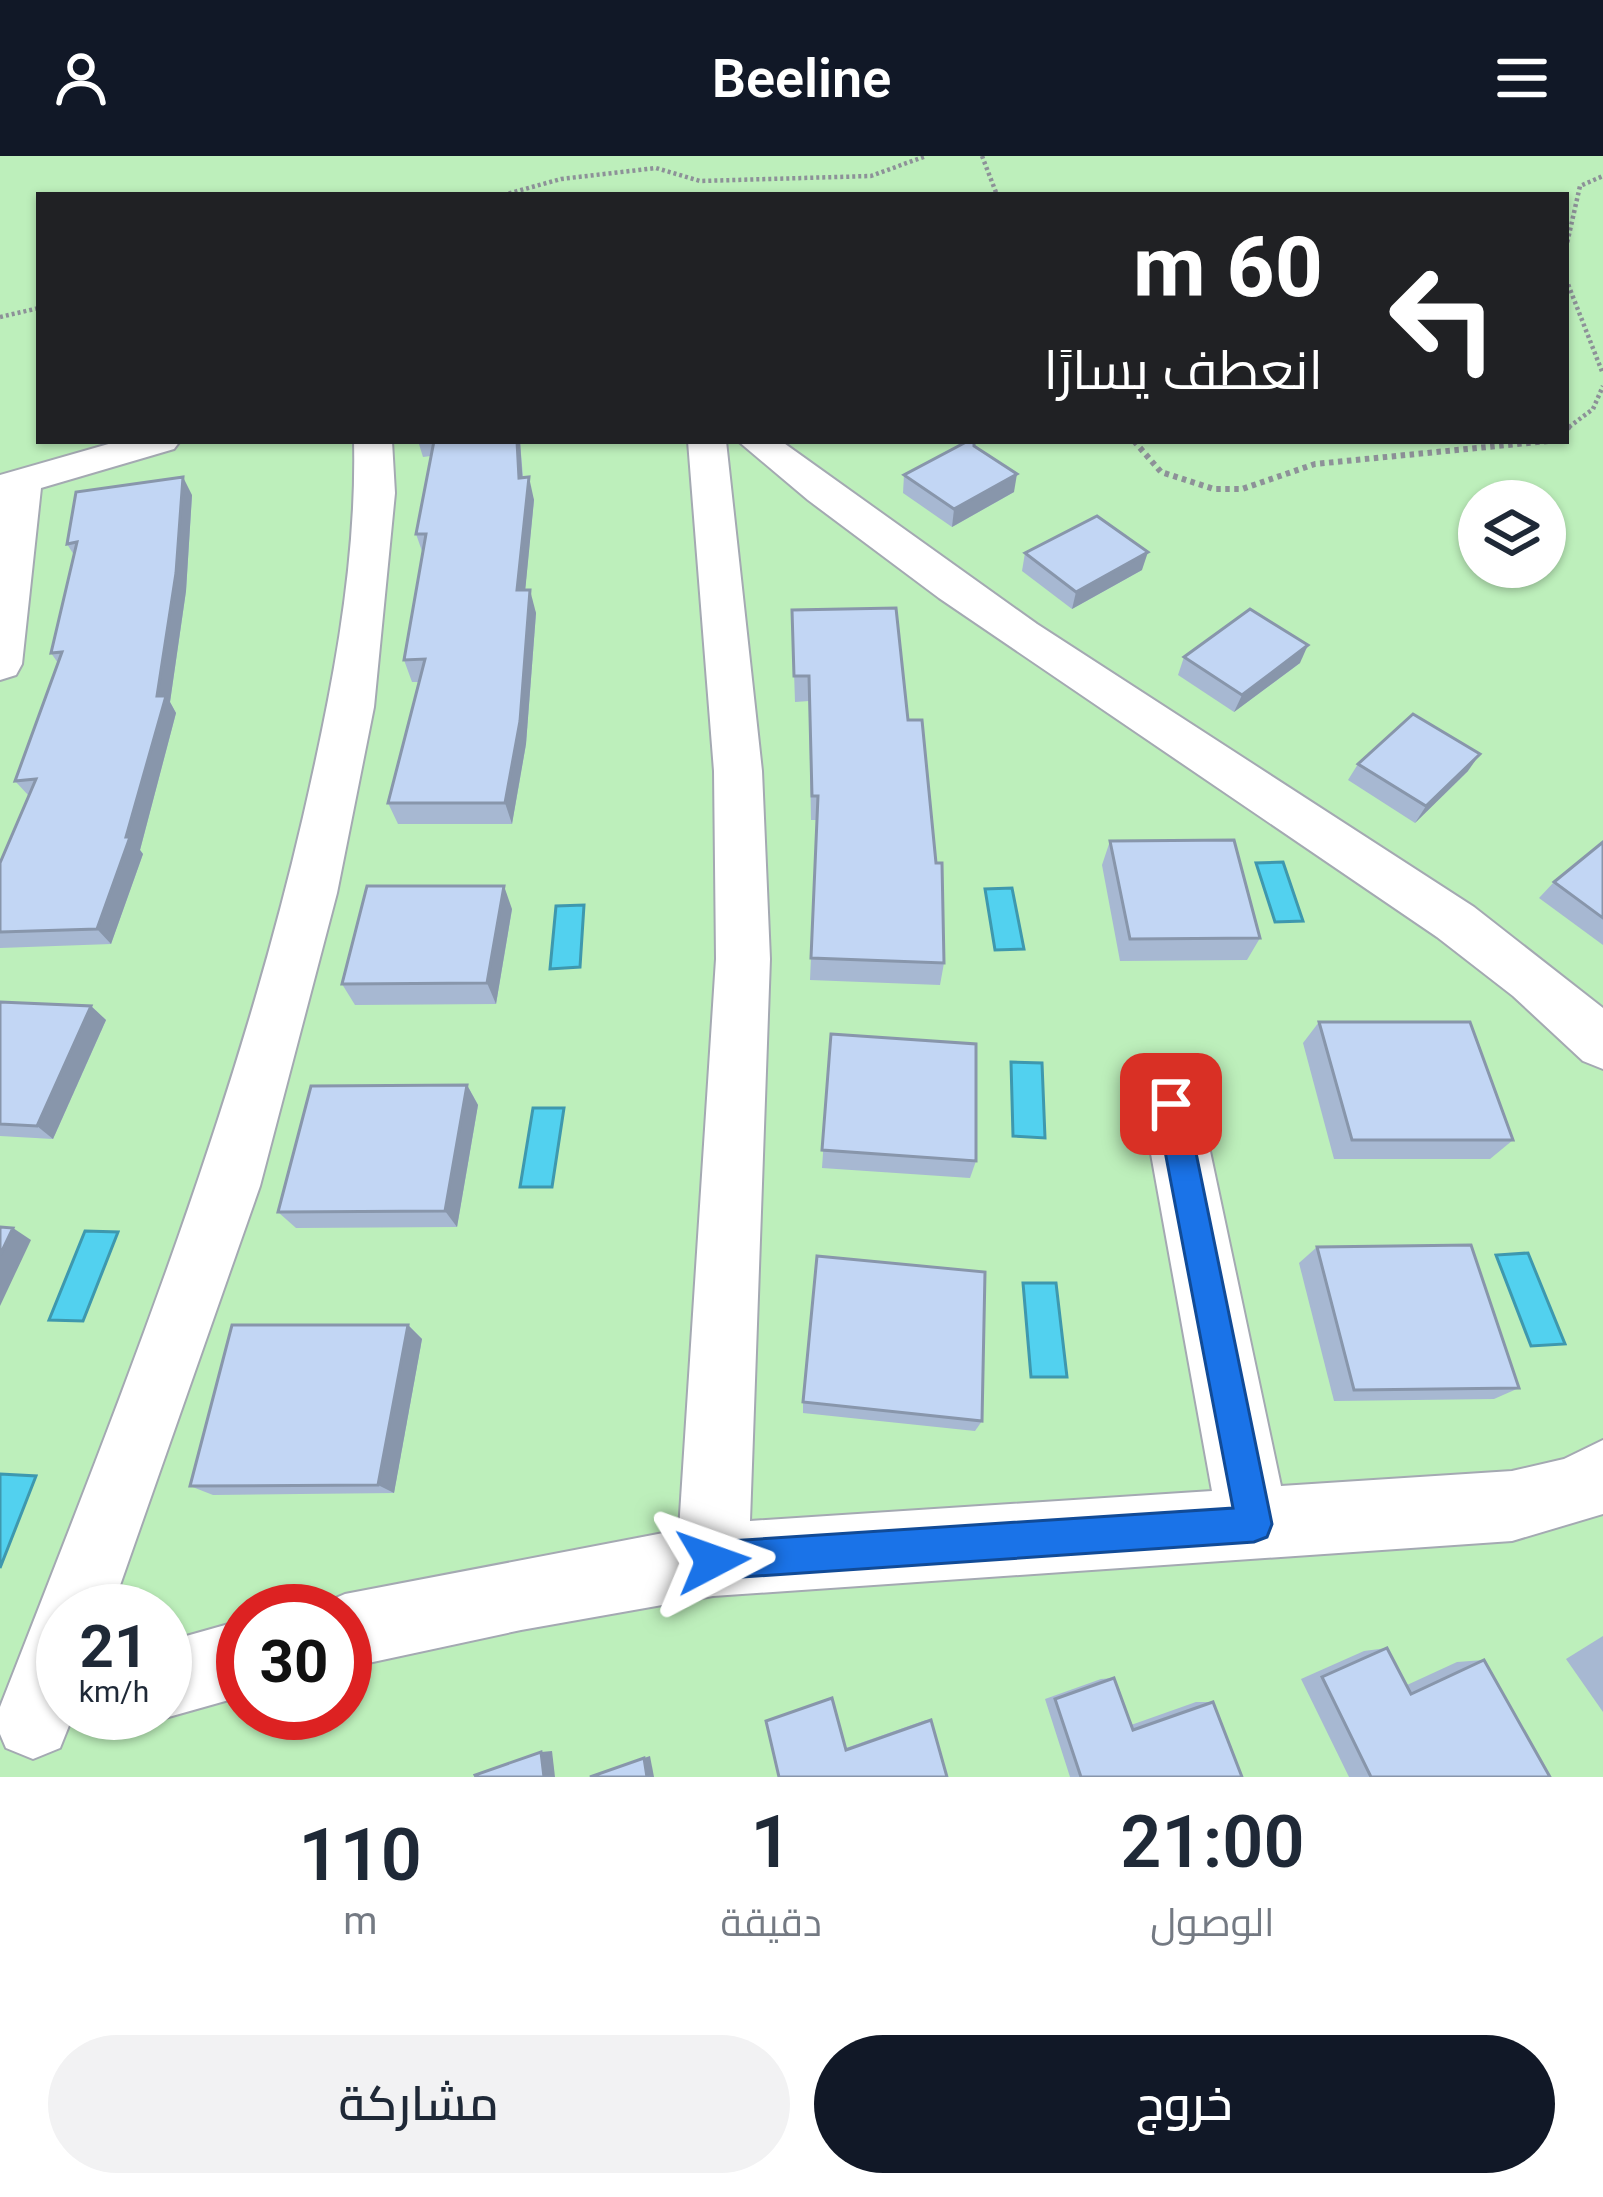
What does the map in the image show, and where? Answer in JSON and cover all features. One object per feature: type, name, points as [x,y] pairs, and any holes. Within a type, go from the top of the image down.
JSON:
[{"type":"street","points":[[0,664],[11,484],[151,444]]},
{"type":"street","points":[[84,1584],[230,1186],[299,938],[351,707],[375,493],[373,444]]},
{"type":"street","points":[[707,444],[738,771],[743,959],[713,1561]]},
{"type":"street","points":[[761,444],[1016,632],[1488,945],[1603,1044]]},
{"type":"street","points":[[1171,1104],[1254,1524]]},
{"type":"street","points":[[372,1625],[521,1593],[713,1561],[1513,1506],[1576,1491],[1603,1475]]},
{"type":"path","points":[[514,192],[561,179],[656,168],[700,181],[872,176],[926,156]]},
{"type":"path","points":[[982,156],[995,192]]},
{"type":"path","points":[[1569,235],[1580,186],[1603,176]]},
{"type":"path","points":[[1569,287],[1603,374]]},
{"type":"path","points":[[0,317],[36,309]]},
{"type":"path","points":[[1569,427],[1593,409],[1603,386]]},
{"type":"path","points":[[1137,444],[1161,472],[1214,490],[1242,490],[1316,464],[1518,444]]},
{"type":"green space","points":[[0,156],[1603,156],[1603,1777],[0,1777]]},
{"type":"water","points":[[1283,862],[1303,921],[1275,922],[1256,863]]},
{"type":"water","points":[[1012,888],[1024,949],[995,950],[985,889]]},
{"type":"water","points":[[584,905],[580,967],[550,969],[556,906]]},
{"type":"water","points":[[1011,1062],[1042,1063],[1045,1138],[1013,1136]]},
{"type":"water","points":[[533,1108],[564,1108],[552,1187],[520,1187]]},
{"type":"water","points":[[85,1231],[118,1232],[83,1321],[49,1320]]},
{"type":"water","points":[[1528,1253],[1565,1344],[1531,1346],[1496,1255]]},
{"type":"water","points":[[1023,1283],[1056,1283],[1067,1377],[1031,1377]]},
{"type":"water","points":[[0,1474],[36,1476],[0,1568]]},
{"type":"building","points":[[433,444],[517,444],[519,478],[529,477],[517,590],[530,590],[520,721],[505,803],[388,803],[425,659],[404,660],[426,534],[416,534]]},
{"type":"building","points":[[962,444],[974,444],[1017,474],[954,509],[904,475]]},
{"type":"building","points":[[183,477],[176,573],[157,696],[166,696],[126,837],[130,837],[97,929],[0,932],[0,863],[36,779],[15,781],[62,652],[51,653],[77,542],[67,544],[76,492]]},
{"type":"building","points":[[1097,516],[1148,552],[1076,592],[1025,553]]},
{"type":"building","points":[[896,608],[908,720],[922,720],[936,863],[942,863],[944,963],[811,958],[818,796],[812,796],[809,676],[794,676],[792,610]]},
{"type":"building","points":[[1250,609],[1308,645],[1242,695],[1184,657]]},
{"type":"building","points":[[1413,714],[1480,754],[1426,806],[1358,764]]},
{"type":"building","points":[[1234,840],[1260,938],[1130,939],[1110,841]]},
{"type":"building","points":[[1603,842],[1603,918],[1554,882]]},
{"type":"building","points":[[367,886],[504,886],[487,983],[342,984]]},
{"type":"building","points":[[0,1002],[91,1006],[37,1126],[0,1124]]},
{"type":"building","points":[[1319,1022],[1470,1022],[1513,1140],[1352,1140]]},
{"type":"building","points":[[831,1034],[976,1044],[976,1161],[822,1150]]},
{"type":"building","points":[[467,1085],[445,1211],[278,1212],[311,1086]]},
{"type":"building","points":[[0,1227],[13,1228],[0,1255]]},
{"type":"building","points":[[1471,1245],[1519,1388],[1354,1390],[1317,1247]]},
{"type":"building","points":[[817,1256],[985,1272],[982,1421],[803,1402]]},
{"type":"building","points":[[232,1325],[408,1325],[378,1485],[190,1486]]},
{"type":"building","points":[[1387,1648],[1411,1694],[1484,1660],[1550,1777],[1371,1777],[1322,1677]]},
{"type":"building","points":[[1114,1678],[1133,1730],[1213,1702],[1242,1777],[1081,1777],[1055,1699]]},
{"type":"building","points":[[832,1698],[846,1750],[931,1720],[947,1777],[779,1777],[766,1721]]},
{"type":"building","points":[[541,1752],[544,1777],[475,1775]]},
{"type":"building","points":[[644,1758],[647,1777],[590,1777]]},
{"type":"route","points":[[713,1561],[1254,1524],[1171,1104]]}]
